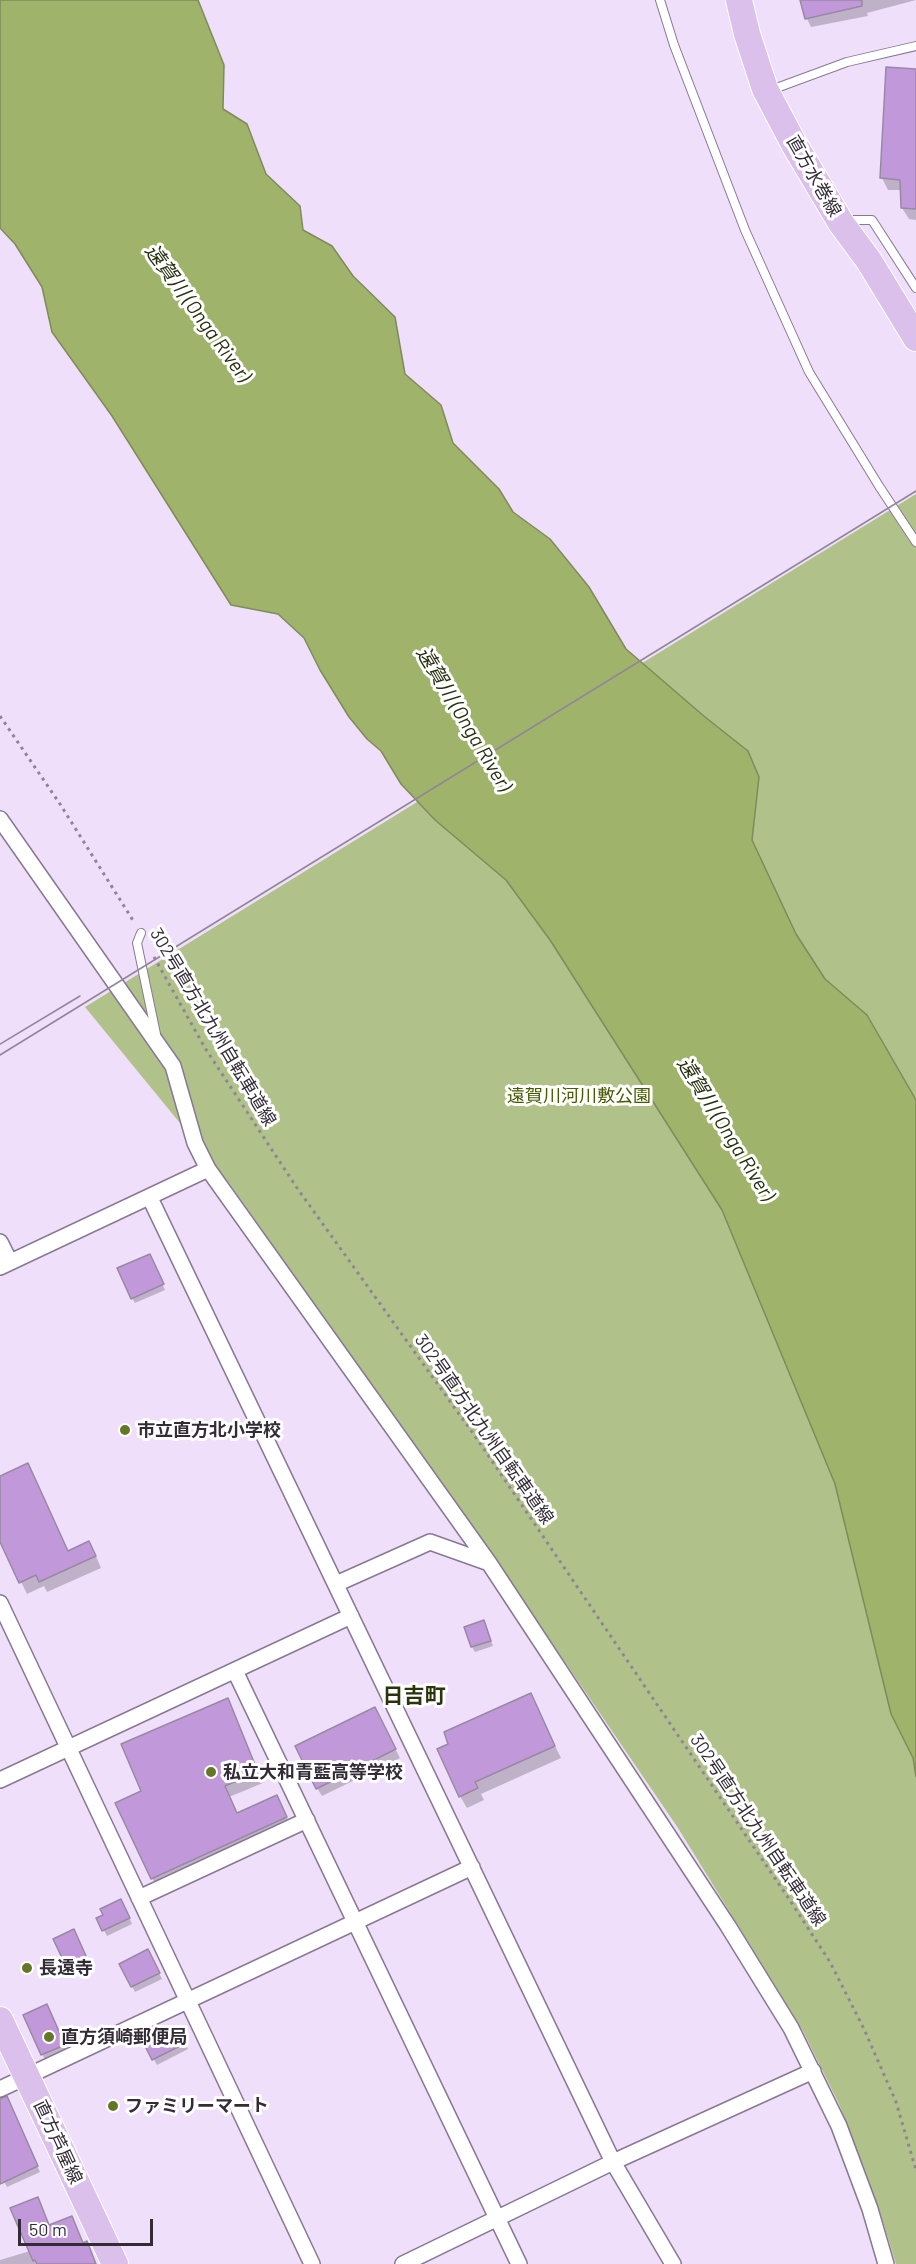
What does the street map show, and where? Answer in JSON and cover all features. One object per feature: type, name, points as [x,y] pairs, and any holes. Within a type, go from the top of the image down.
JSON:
[{"type":"main road","name":"直方水巻線","points":[[739,0],[747,34],[767,92],[794,144],[916,338]]},
{"type":"main road","name":"直方芦屋線","points":[[0,2020],[116,2264]]},
{"type":"street","points":[[0,819],[172,1066],[195,1143],[208,1169],[489,1563],[728,1926],[791,2028],[839,2126],[870,2210],[885,2264]]},
{"type":"street","points":[[0,1242],[5,1265],[208,1169]]},
{"type":"street","points":[[150,1198],[613,2162],[673,2264]]},
{"type":"street","points":[[336,1584],[430,1542],[489,1563]]},
{"type":"street","points":[[0,1603],[312,2264]]},
{"type":"street","points":[[0,1780],[351,1616]]},
{"type":"street","points":[[235,1671],[519,2264]]},
{"type":"street","points":[[139,1898],[307,1820]]},
{"type":"street","points":[[0,2089],[472,1867]]},
{"type":"street","points":[[403,2264],[613,2162],[813,2071]]},
{"type":"lane","points":[[660,0],[674,45],[745,230],[809,372],[916,542]]},
{"type":"lane","points":[[767,92],[847,62],[916,46]]},
{"type":"lane","points":[[840,220],[872,220],[916,288]]},
{"type":"lane","points":[[141,933],[137,943],[158,1045]]},
{"type":"path","name":"302号直方北九州自転車道線","points":[[0,716],[60,804],[141,933],[205,1048],[297,1188],[477,1439],[830,1962],[864,2029],[896,2102],[916,2170]]},
{"type":"green space","name":"遠賀川河川敷公園","points":[[916,494],[916,2264],[896,2264],[880,2212],[839,2104],[803,2031],[678,1828],[499,1565],[229,1183],[85,1007]]},
{"type":"water","name":"遠賀川 (Onga River)","points":[[0,0],[198,0],[224,65],[223,109],[247,124],[266,174],[300,206],[303,230],[332,246],[353,276],[395,317],[405,374],[441,405],[453,443],[499,489],[513,512],[550,539],[589,587],[626,649],[748,751],[759,777],[752,840],[796,934],[825,979],[867,1015],[916,1100],[916,1777],[913,1758],[891,1714],[835,1484],[722,1210],[550,940],[506,880],[435,820],[401,784],[381,751],[367,739],[349,717],[320,670],[304,638],[278,614],[231,605],[112,416],[52,332],[42,287],[15,244],[0,228]]},
{"type":"building","points":[[800,0],[862,0],[862,6],[805,19]]},
{"type":"building","points":[[886,67],[916,69],[916,209],[901,208],[900,180],[880,178]]},
{"type":"building","points":[[150,1254],[164,1284],[131,1299],[117,1268]]},
{"type":"building","points":[[28,1463],[68,1551],[89,1541],[96,1556],[39,1582],[36,1575],[19,1583],[0,1542],[0,1476]]},
{"type":"building","points":[[484,1620],[491,1641],[471,1647],[464,1627]]},
{"type":"building","points":[[531,1693],[555,1746],[475,1782],[478,1788],[459,1797],[437,1749],[448,1744],[444,1732]]},
{"type":"building","points":[[228,1698],[258,1772],[225,1786],[237,1813],[277,1795],[287,1817],[151,1879],[115,1803],[141,1791],[121,1744]]},
{"type":"building","points":[[375,1707],[396,1749],[316,1789],[295,1746]]},
{"type":"building","points":[[121,1899],[130,1918],[102,1931],[96,1918],[103,1915],[100,1909]]},
{"type":"building","points":[[74,1929],[86,1956],[66,1966],[53,1939]]},
{"type":"building","points":[[148,1949],[160,1973],[131,1987],[119,1964]]},
{"type":"building","points":[[47,2004],[65,2045],[41,2055],[23,2015]]},
{"type":"building","points":[[178,2027],[186,2043],[152,2060],[144,2044]]},
{"type":"building","points":[[7,2096],[38,2166],[0,2184],[0,2099]]},
{"type":"building","points":[[38,2197],[49,2225],[72,2216],[83,2243],[87,2241],[96,2264],[37,2264],[35,2260],[33,2261],[10,2208]]},
{"type":"tram line","points":[[0,1055],[916,491]]},
{"type":"tram line","points":[[0,1044],[80,996]]},
{"type":"place","name":"市立直方北小学校","points":[[125,1430]]},
{"type":"place","name":"私立大和青藍高等学校","points":[[211,1772]]},
{"type":"place","name":"長遠寺","points":[[27,1968]]},
{"type":"place","name":"直方須崎郵便局","points":[[49,2037]]},
{"type":"place","name":"ファミリーマート","points":[[113,2106]]},
{"type":"district","name":"日吉町","points":[[414,1696]]}]
